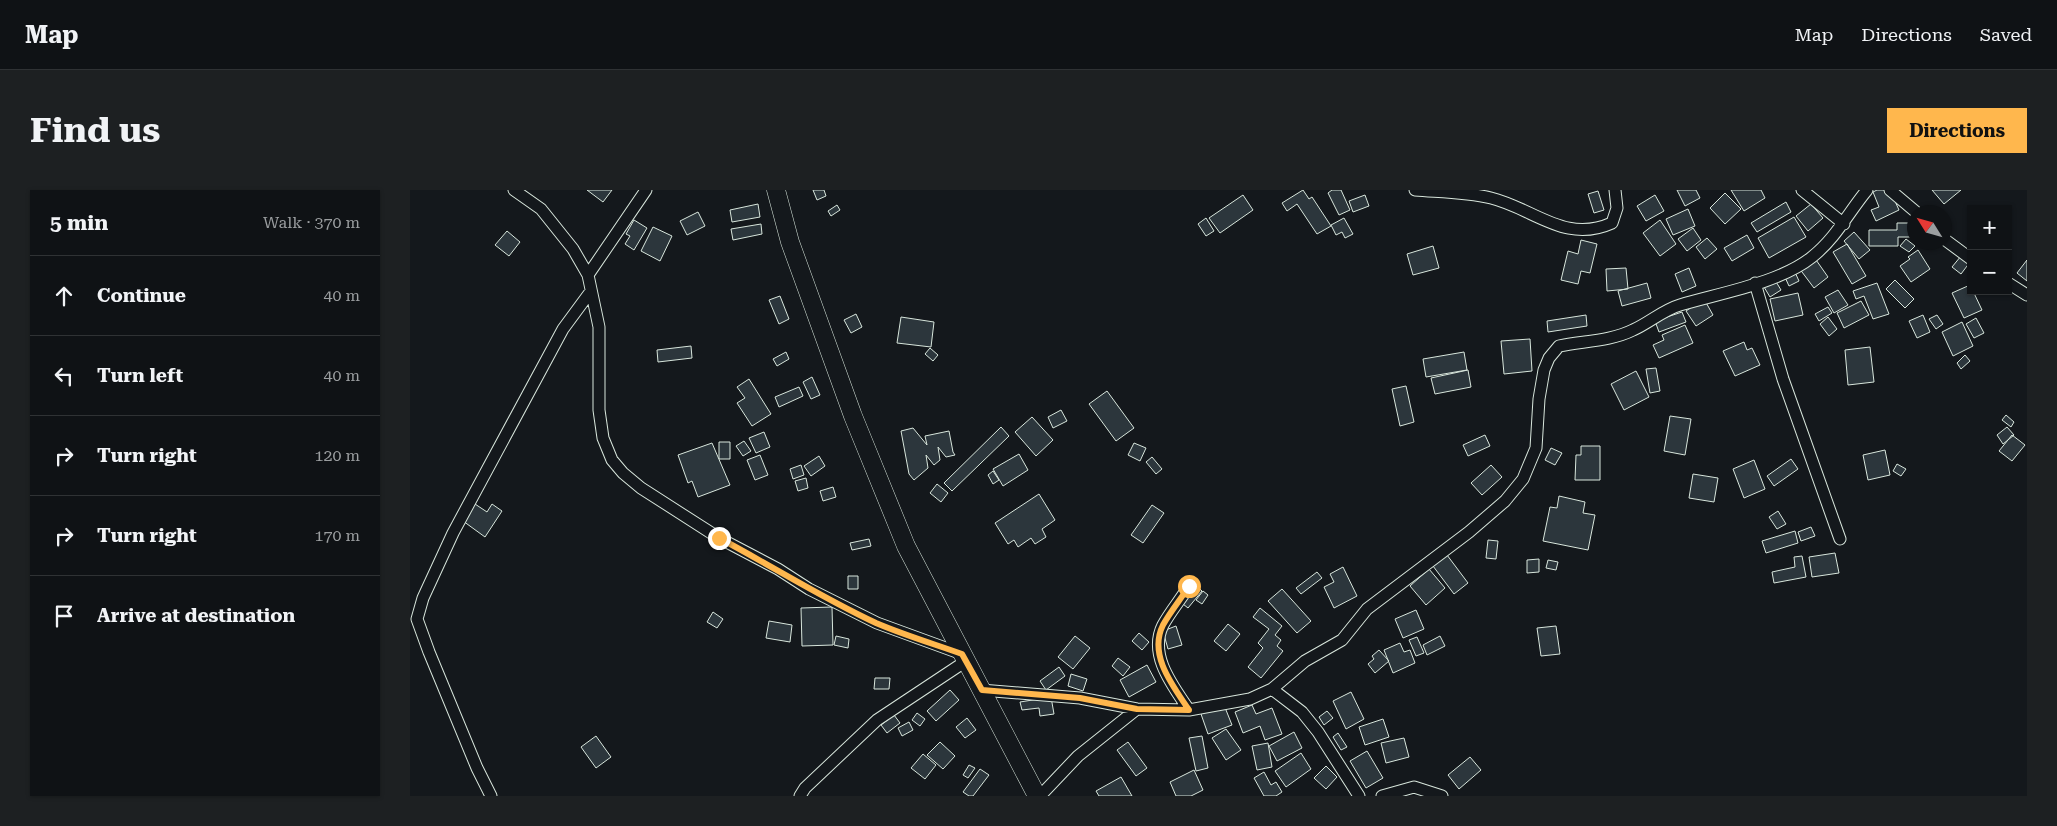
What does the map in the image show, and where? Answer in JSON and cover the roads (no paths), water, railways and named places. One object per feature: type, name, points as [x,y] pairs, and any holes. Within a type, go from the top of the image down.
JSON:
[{"type":"main road","points":[[776,190],[790,242],[856,425],[906,546],[1038,796]]},
{"type":"street","points":[[514,190],[541,209],[574,249],[588,275],[599,327],[599,410],[603,438],[612,460],[623,473],[641,488],[703,528],[778,569],[809,589],[877,623],[964,658]]},
{"type":"street","points":[[588,275],[646,190]]},
{"type":"street","points":[[1415,190],[1460,193],[1493,199],[1569,230],[1598,229],[1612,223],[1618,208],[1615,190]]},
{"type":"street","points":[[1802,190],[1844,224]]},
{"type":"street","points":[[982,690],[1080,698],[1137,709],[1189,710],[1250,699],[1272,690],[1305,661],[1342,640],[1367,608],[1469,532],[1511,494],[1523,480],[1536,448],[1539,399],[1544,370],[1549,358],[1559,346],[1610,337],[1633,330],[1677,306],[1788,272],[1810,259],[1825,246],[1844,224],[1867,190]]},
{"type":"street","points":[[1890,190],[1908,205]]},
{"type":"street","points":[[1952,245],[1967,256]]},
{"type":"street","points":[[1755,283],[1783,379],[1840,540]]},
{"type":"street","points":[[2012,285],[2027,294]]},
{"type":"street","points":[[491,796],[477,768],[428,652],[417,619],[423,598],[453,533],[563,329],[582,306],[591,291]]},
{"type":"street","points":[[1189,586],[1163,626],[1159,641],[1162,665],[1189,710]]},
{"type":"street","points":[[800,796],[805,788],[877,720],[964,658]]},
{"type":"street","points":[[1272,690],[1302,712],[1313,725],[1359,796]]},
{"type":"street","points":[[1038,796],[1078,756],[1137,709]]},
{"type":"street","points":[[1382,796],[1414,787],[1442,796]]}]
